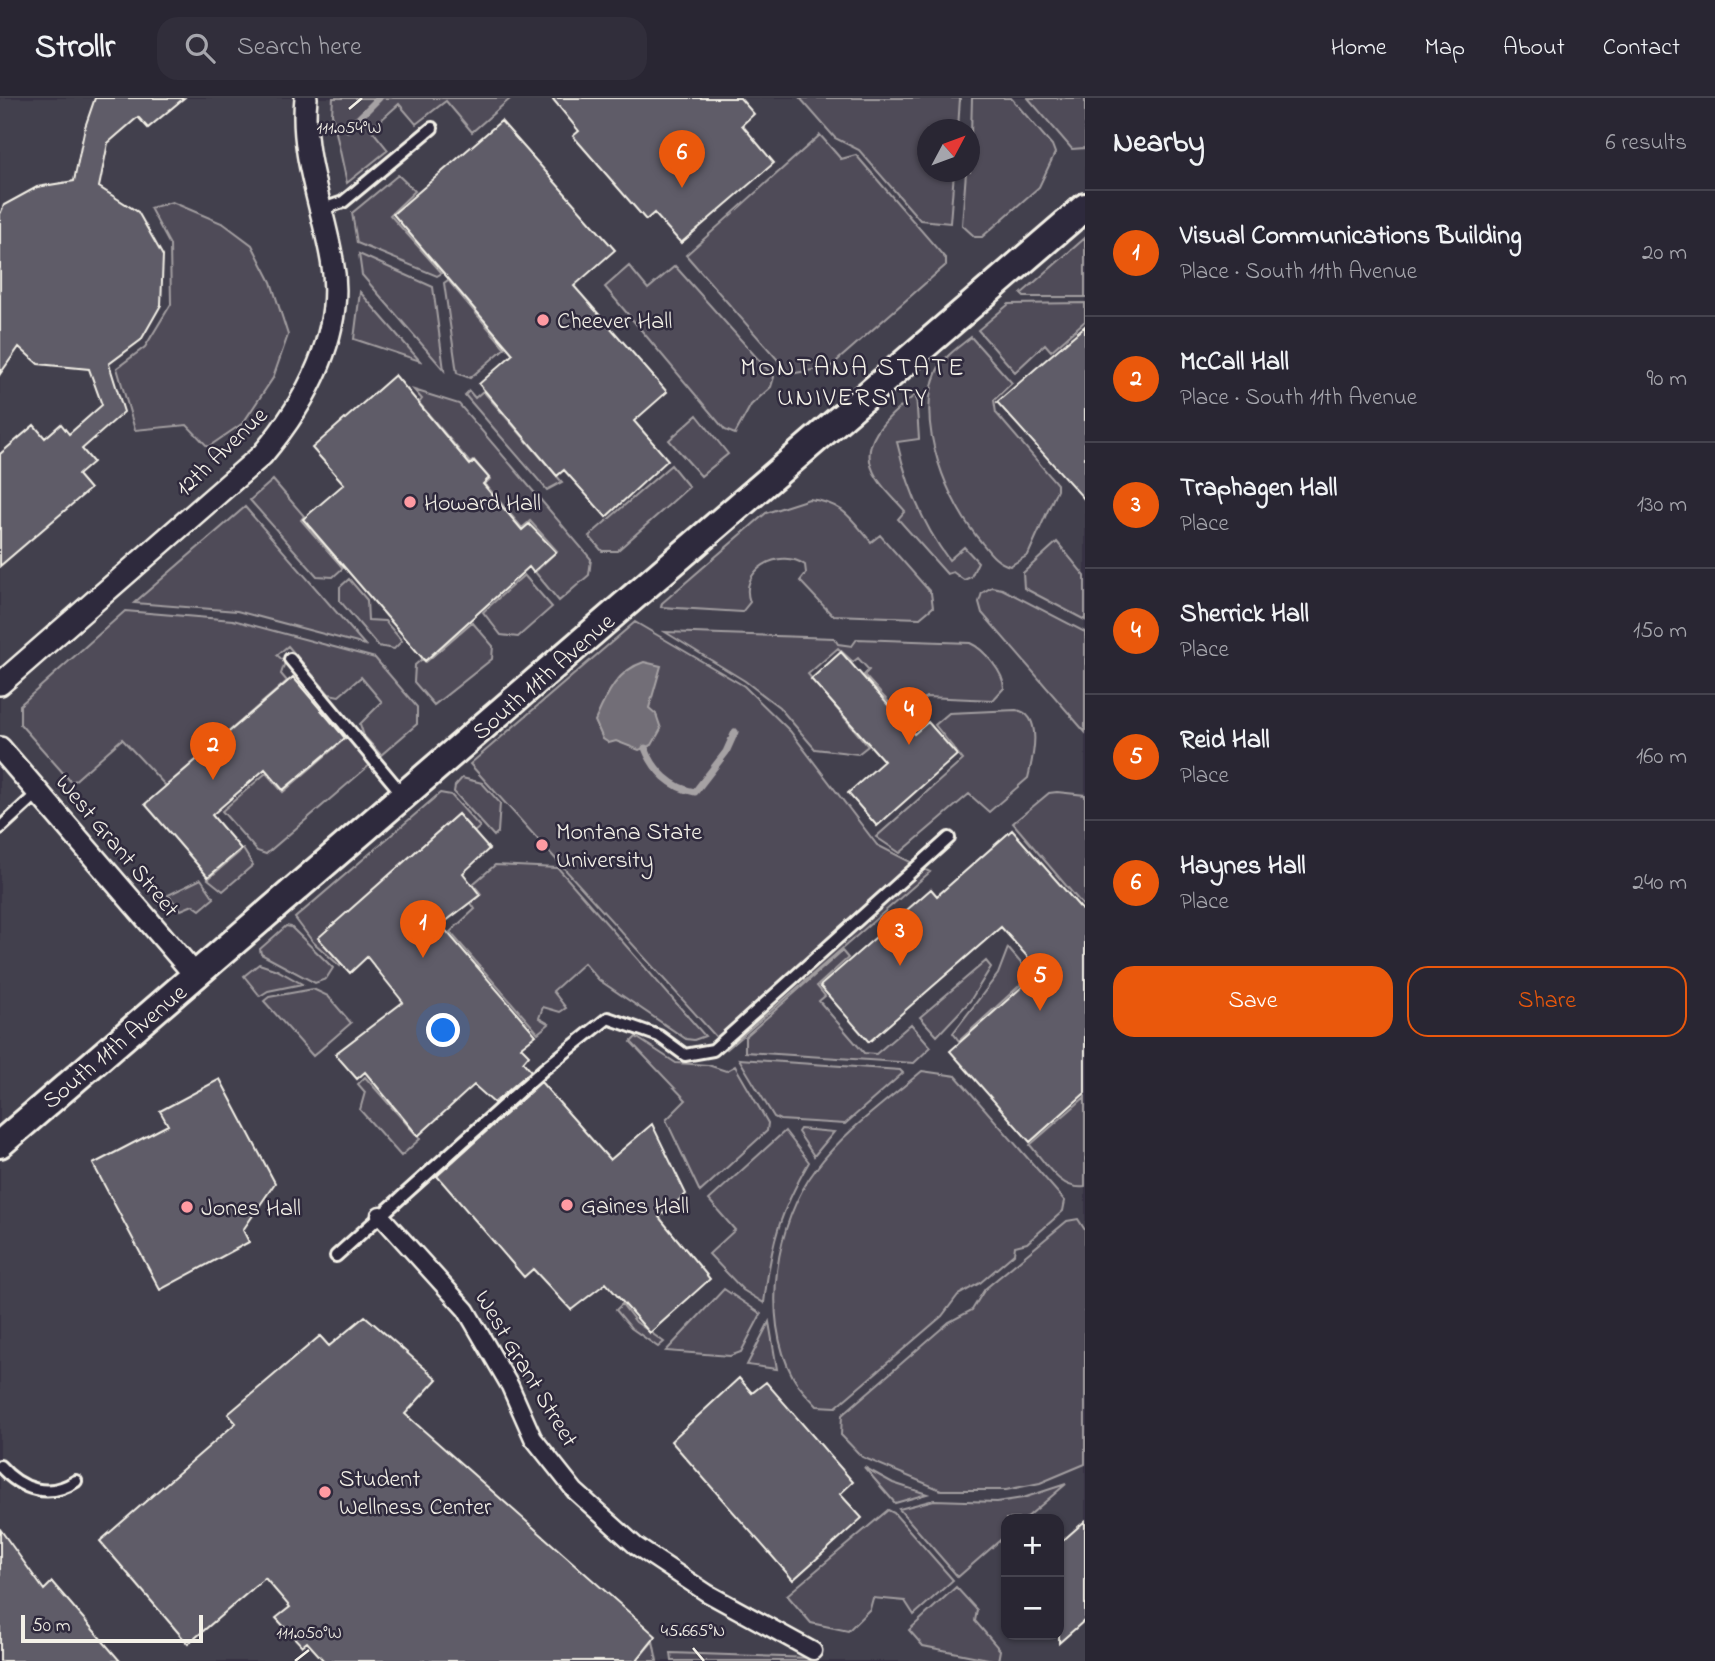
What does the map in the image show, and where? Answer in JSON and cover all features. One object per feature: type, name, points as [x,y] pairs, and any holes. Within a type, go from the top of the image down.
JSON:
[{"type":"street","name":"12th Avenue","points":[[0,684],[262,455],[289,423],[319,368],[331,318],[333,262],[306,139],[306,98]]},
{"type":"street","name":"South 11th Avenue","points":[[0,1143],[1085,207]]},
{"type":"street","name":"West Grant Street","points":[[0,748],[196,976]]},
{"type":"street","name":"West Grant Street","points":[[380,1215],[466,1310],[510,1386],[533,1438],[576,1491],[636,1546],[707,1593],[814,1651]]},
{"type":"lane","points":[[320,210],[343,202],[432,128]]},
{"type":"lane","points":[[290,659],[404,796]]},
{"type":"lane","points":[[0,828],[39,792]]},
{"type":"lane","points":[[336,1256],[544,1069],[608,1018],[659,1036],[685,1055],[713,1051],[950,838]]},
{"type":"lane","points":[[0,1466],[26,1487],[46,1491],[61,1491],[76,1481]]},
{"type":"shaded area","name":"Montana State University","points":[[0,98],[1085,98],[1085,1661],[0,1661]]},
{"type":"shaded area","points":[[333,98],[511,98],[472,132],[446,101],[416,124],[399,104],[371,129],[388,150],[347,183],[332,114]]},
{"type":"shaded area","points":[[800,98],[960,98],[959,119],[917,119],[917,182],[953,182],[950,223],[920,220],[859,150],[835,138]]},
{"type":"shaded area","points":[[972,98],[1011,98],[1052,145],[1055,153],[1039,187],[982,237],[975,237],[962,225],[965,182],[980,182],[980,119],[971,119]]},
{"type":"shaded area","points":[[1028,98],[1085,98],[1085,148],[1072,149]]},
{"type":"shaded area","points":[[820,135],[841,159],[856,155],[946,259],[946,265],[830,367],[790,374],[686,255]]},
{"type":"shaded area","points":[[398,175],[415,191],[390,215],[442,273],[437,276],[357,243],[352,213]]},
{"type":"shaded area","points":[[172,202],[224,224],[252,245],[271,282],[288,335],[273,378],[243,423],[208,447],[187,425],[135,430],[117,368],[145,347],[171,304],[170,245],[150,208]]},
{"type":"shaded area","points":[[1085,238],[1085,297],[1024,297],[1021,294]]},
{"type":"shaded area","points":[[359,254],[433,287],[444,370],[362,275]]},
{"type":"shaded area","points":[[629,266],[648,289],[675,266],[774,377],[771,387],[751,405],[735,434],[725,430],[605,287]]},
{"type":"shaded area","points":[[448,280],[505,348],[470,378],[457,373],[444,283]]},
{"type":"shaded area","points":[[360,292],[420,361],[354,339]]},
{"type":"shaded area","points":[[1085,303],[1085,321],[1051,351],[1045,344],[1015,372],[978,330],[1009,304]]},
{"type":"shaded area","points":[[971,337],[1012,383],[994,400],[996,413],[1057,484],[1057,490],[1028,555],[1010,566],[1001,563],[991,554],[969,527],[947,485],[932,438],[931,392],[937,371],[947,357]]},
{"type":"shaded area","points":[[414,390],[459,404],[591,559],[589,575],[559,601],[535,572],[557,551],[530,521],[522,528],[485,484],[490,479],[474,460],[470,463],[419,403],[422,399]]},
{"type":"shaded area","points":[[469,391],[475,398],[483,391],[562,482],[547,490],[465,395]]},
{"type":"shaded area","points":[[916,394],[919,439],[897,442],[901,458],[923,518],[949,560],[964,547],[978,562],[971,577],[964,580],[953,572],[947,574],[898,519],[905,511],[880,482],[871,465],[872,441],[878,430],[896,410]]},
{"type":"shaded area","points":[[697,415],[728,454],[701,476],[669,440]]},
{"type":"shaded area","points":[[671,465],[689,487],[617,551],[602,551],[589,536]]},
{"type":"shaded area","points":[[273,480],[304,516],[301,520],[343,568],[333,577],[317,576],[250,500]]},
{"type":"shaded area","points":[[809,499],[838,508],[851,518],[871,542],[880,535],[931,593],[933,607],[920,618],[832,615],[800,581],[806,573],[805,565],[784,559],[763,565],[755,572],[748,591],[750,602],[742,612],[661,607],[662,603],[766,513]]},
{"type":"shaded area","points":[[245,507],[365,645],[237,611],[134,603]]},
{"type":"shaded area","points":[[1057,542],[1085,576],[1085,620],[1024,588],[1023,573]]},
{"type":"shaded area","points":[[524,575],[552,607],[518,637],[501,635],[483,612]]},
{"type":"shaded area","points":[[349,579],[367,600],[368,620],[385,621],[402,641],[394,649],[378,646],[340,601],[340,587]]},
{"type":"shaded area","points":[[992,587],[1002,589],[1085,632],[1085,732],[982,613],[979,602],[982,593]]},
{"type":"shaded area","points":[[125,611],[233,620],[375,658],[417,707],[417,724],[381,755],[364,736],[360,724],[382,702],[361,677],[339,696],[329,694],[288,646],[277,655],[285,662],[281,674],[287,681],[166,786],[122,739],[72,783],[20,724],[20,705]]},
{"type":"shaded area","points":[[472,622],[493,646],[492,659],[434,705],[414,682],[415,665],[422,659],[426,662]]},
{"type":"shaded area","points":[[635,622],[744,686],[790,731],[877,845],[930,872],[727,1049],[470,764]]},
{"type":"shaded area","points":[[665,632],[834,638],[838,644],[852,646],[857,639],[970,643],[992,662],[1001,675],[1004,688],[993,700],[926,697],[903,718],[864,675],[869,670],[858,658],[853,662],[838,648],[808,674],[868,746],[858,754],[815,749],[779,707],[745,681]]},
{"type":"shaded area","points":[[644,662],[661,666],[649,708],[656,714],[661,729],[652,745],[639,750],[616,741],[609,743],[603,739],[595,721],[619,678]]},
{"type":"shaded area","points":[[1016,710],[1025,713],[1033,728],[1034,749],[1028,778],[989,812],[969,794],[900,853],[876,837],[963,760],[935,725],[949,713]]},
{"type":"shaded area","points":[[347,737],[371,764],[266,854],[257,851],[222,811],[266,773],[283,792]]},
{"type":"shaded area","points":[[462,778],[482,783],[500,803],[498,832],[494,836],[454,792],[455,786]]},
{"type":"shaded area","points":[[440,793],[451,795],[480,827],[474,832],[458,814],[319,938],[341,963],[340,966],[313,942],[295,918]]},
{"type":"shaded area","points":[[1049,793],[1085,795],[1085,908],[1013,823]]},
{"type":"shaded area","points":[[243,849],[253,865],[223,891],[208,879]]},
{"type":"shaded area","points":[[495,865],[558,868],[705,1036],[694,1040],[686,1039],[599,980],[584,963],[553,991],[566,1008],[560,1012],[543,1007],[539,1018],[549,1024],[538,1033],[450,932],[475,909],[471,903],[481,894],[473,884]]},
{"type":"shaded area","points":[[201,879],[214,898],[200,910],[193,905],[181,910],[168,895]]},
{"type":"shaded area","points":[[286,926],[291,927],[333,968],[326,979],[315,983],[261,954],[260,949]]},
{"type":"shaded area","points":[[1008,948],[1031,975],[959,1041],[953,1033],[998,974]]},
{"type":"shaded area","points":[[842,951],[848,958],[817,986],[825,996],[819,1001],[864,1053],[876,1054],[911,1024],[931,1047],[914,1063],[745,1052],[745,1037]]},
{"type":"shaded area","points":[[986,961],[991,967],[970,1001],[937,1036],[920,1017]]},
{"type":"shaded area","points":[[259,964],[277,970],[302,984],[268,991],[260,996],[244,976]]},
{"type":"shaded area","points":[[313,989],[328,996],[351,1023],[313,1056],[264,1001],[269,997]]},
{"type":"shaded area","points":[[636,1037],[676,1063],[708,1065],[726,1071],[735,1066],[768,1123],[767,1131],[700,1192],[666,1120],[686,1100],[631,1042]]},
{"type":"shaded area","points":[[739,1059],[900,1070],[903,1073],[845,1124],[780,1120],[774,1117]]},
{"type":"shaded area","points":[[922,1071],[956,1076],[1065,1201],[1063,1211],[1027,1243],[1015,1246],[1014,1254],[980,1283],[958,1295],[942,1316],[836,1407],[817,1406],[793,1377],[783,1353],[777,1327],[775,1299],[782,1242],[802,1190],[827,1155],[853,1129]]},
{"type":"shaded area","points":[[365,1077],[420,1139],[401,1156],[360,1110],[365,1092],[358,1084]]},
{"type":"shaded area","points":[[1085,1097],[1085,1187],[1076,1187],[1068,1185],[1054,1174],[1030,1145]]},
{"type":"shaded area","points":[[800,1129],[834,1132],[814,1156],[798,1132]]},
{"type":"shaded area","points":[[785,1131],[809,1162],[783,1214],[770,1263],[764,1303],[743,1290],[709,1254],[735,1230],[709,1200]]},
{"type":"shaded area","points":[[1078,1219],[1085,1230],[1085,1464],[1040,1483],[1006,1490],[941,1490],[862,1457],[841,1435],[842,1415],[949,1322],[972,1310],[985,1289],[1067,1221]]},
{"type":"shaded area","points":[[724,1289],[761,1314],[741,1352],[730,1356],[666,1351]]},
{"type":"shaded area","points":[[622,1304],[636,1322],[664,1342],[658,1347],[631,1328],[616,1310]]},
{"type":"shaded area","points":[[769,1322],[777,1369],[747,1365]]},
{"type":"shaded area","points":[[864,1467],[893,1483],[927,1494],[895,1503]]},
{"type":"shaded area","points":[[1066,1484],[1031,1514],[1001,1514],[1001,1539],[958,1577],[899,1509],[934,1500],[997,1502],[1023,1498]]},
{"type":"shaded area","points":[[888,1510],[894,1513],[953,1580],[914,1615],[905,1601],[873,1598],[870,1609],[848,1631],[811,1623],[787,1595]]},
{"type":"shaded area","points":[[956,1587],[977,1610],[975,1621],[1000,1650],[998,1661],[923,1646],[909,1630]]},
{"type":"shaded area","points":[[653,1641],[657,1661],[636,1661]]},
{"type":"shaded area","points":[[671,1653],[811,1658],[809,1661],[672,1661]]},
{"type":"building","points":[[95,98],[184,98],[148,128],[138,117],[108,143],[99,187],[138,212],[163,256],[161,305],[141,340],[109,364],[124,412],[82,449],[93,462],[78,475],[90,489],[0,566],[0,454],[34,425],[45,438],[61,424],[69,434],[102,405],[89,369],[38,364],[19,347],[0,374],[0,214],[4,205],[37,187],[74,181],[85,127]]},
{"type":"building","points":[[552,98],[740,98],[754,114],[742,125],[774,163],[681,243],[654,213],[646,220],[573,136],[579,131]]},
{"type":"building","name":"Cheever Hall","points":[[501,121],[615,250],[574,286],[667,392],[634,421],[668,460],[606,517],[564,470],[557,476],[479,384],[513,354],[393,214]]},
{"type":"building","points":[[1085,326],[1085,500],[997,402]]},
{"type":"building","name":"Howard Hall","points":[[395,375],[470,465],[474,461],[489,478],[483,484],[522,530],[529,524],[556,552],[533,572],[529,567],[425,661],[303,519],[344,484],[312,448]]},
{"type":"building","points":[[841,652],[914,734],[928,722],[957,755],[877,826],[848,793],[884,761],[811,679]]},
{"type":"building","points":[[293,677],[345,738],[283,790],[265,769],[212,815],[241,849],[208,877],[145,804]]},
{"type":"building","points":[[458,814],[489,849],[463,873],[480,895],[441,925],[536,1035],[521,1047],[529,1055],[523,1062],[531,1071],[494,1103],[474,1085],[418,1136],[365,1072],[357,1079],[335,1054],[403,1002],[367,957],[350,973],[318,938]]},
{"type":"building","points":[[1012,830],[1085,913],[1085,1093],[1030,1142],[950,1051],[1040,971],[1001,927],[869,1042],[820,986],[931,889],[937,896]]},
{"type":"building","name":"Jones Hall","points":[[220,1079],[275,1183],[243,1230],[249,1242],[160,1290],[93,1164],[168,1125],[160,1111]]},
{"type":"building","name":"Gaines Hall","points":[[541,1082],[610,1160],[652,1124],[686,1194],[659,1217],[710,1279],[650,1333],[606,1283],[571,1310],[533,1269],[524,1277],[437,1176]]},
{"type":"building","name":"Student Wellness Center","points":[[365,1316],[437,1379],[405,1414],[656,1636],[636,1661],[324,1661],[307,1642],[302,1646],[276,1618],[290,1607],[265,1578],[188,1644],[100,1541],[236,1423],[228,1414],[320,1336],[329,1346]]},
{"type":"building","points":[[739,1378],[752,1393],[766,1382],[853,1482],[840,1494],[862,1518],[793,1580],[671,1441]]},
{"type":"building","points":[[1085,1521],[1085,1620],[1064,1639],[1064,1577],[1064,1540]]},
{"type":"building","points":[[0,1529],[44,1590],[52,1582],[120,1661],[0,1661]]},
{"type":"waterway","points":[[348,129],[379,98]]},
{"type":"waterway","points":[[645,748],[664,777],[678,787],[695,792],[726,752],[735,732]]},
{"type":"place","name":"Haynes Hall","points":[[682,188]]},
{"type":"place","name":"Cheever Hall","points":[[543,320]]},
{"type":"place","name":"Howard Hall","points":[[410,502]]},
{"type":"place","name":"Sherrick Hall","points":[[909,745]]},
{"type":"place","name":"McCall Hall","points":[[213,780]]},
{"type":"place","name":"Montana State University","points":[[542,845]]},
{"type":"place","name":"Visual Communications Building","points":[[423,958]]},
{"type":"place","name":"Traphagen Hall","points":[[900,966]]},
{"type":"place","name":"Reid Hall","points":[[1040,1011]]},
{"type":"place","name":"Gaines Hall","points":[[567,1205]]},
{"type":"place","name":"Jones Hall","points":[[187,1207]]},
{"type":"place","name":"Student Wellness Center","points":[[325,1492]]},
{"type":"district","name":"MONTANA STATE UNIVERSITY","points":[[853,381]]}]
